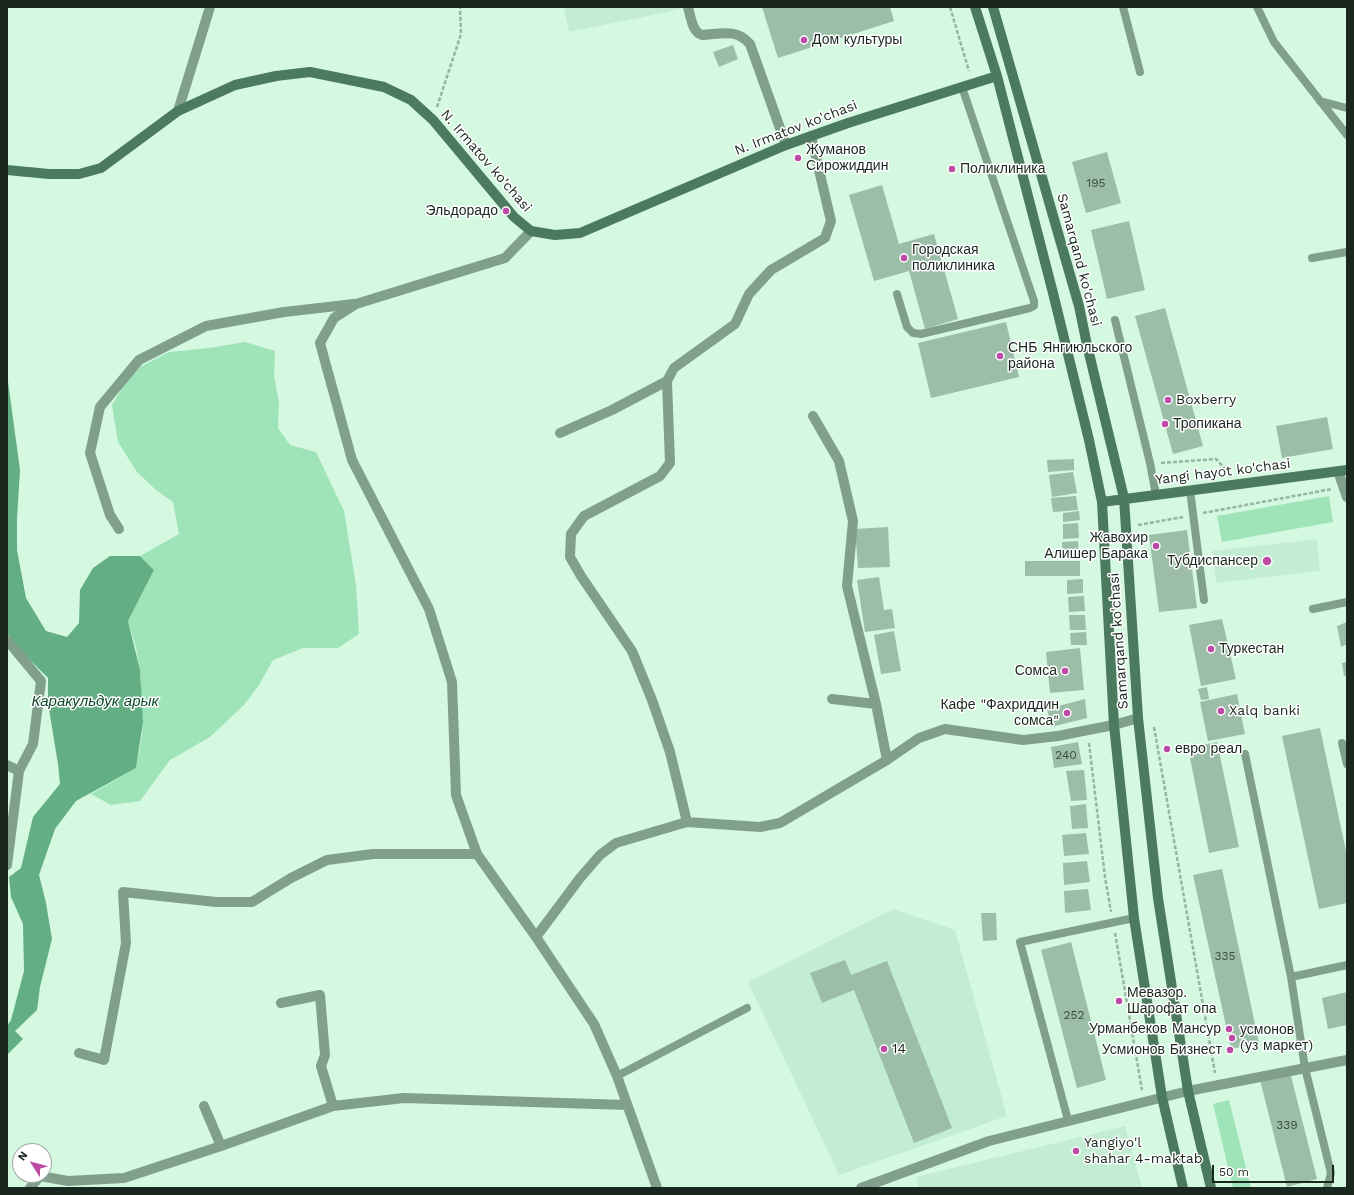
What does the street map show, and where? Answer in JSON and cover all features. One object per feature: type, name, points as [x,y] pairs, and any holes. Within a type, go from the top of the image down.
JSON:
[{"type":"main road","name":"Samarqand ko'chasi","points":[[976,7],[997,76],[1054,293],[1089,440],[1102,502],[1114,725],[1134,918],[1162,1097],[1183,1188]]},
{"type":"main road","name":"Samarqand ko'chasi","points":[[993,7],[1079,306],[1124,498],[1138,718],[1158,898],[1188,1091],[1211,1188]]},
{"type":"main road","name":"N. Irmatov ko'chasi","points":[[7,170],[49,174],[79,174],[101,168],[178,111],[235,85],[276,76],[310,72],[384,86],[411,100],[433,120],[514,218],[531,231],[555,235],[580,233],[786,145],[848,123],[997,76]]},
{"type":"main road","name":"Yangi hayot ko'chasi","points":[[1102,502],[1343,471]]},
{"type":"street","points":[[178,111],[210,7]]},
{"type":"street","points":[[688,7],[694,28],[698,34],[736,33],[744,37],[750,44],[786,145]]},
{"type":"street","points":[[687,822],[670,752],[652,700],[632,651],[581,576],[570,557],[571,534],[584,516],[660,476],[670,463],[667,381],[674,368],[735,324],[749,294],[771,270],[825,238],[831,221],[811,136]]},
{"type":"street","points":[[119,529],[110,514],[90,453],[100,407],[139,360],[206,326],[284,312],[356,304],[505,258],[531,231]]},
{"type":"street","points":[[356,304],[334,318],[320,343],[352,460],[429,609],[452,682],[456,795],[476,854],[536,937],[594,1024],[617,1076],[657,1188]]},
{"type":"street","points":[[560,434],[612,410],[667,381]]},
{"type":"street","points":[[813,416],[840,461],[853,521],[847,586],[888,760]]},
{"type":"street","points":[[1343,471],[1344,487],[1347,497]]},
{"type":"street","points":[[7,640],[41,681],[33,744],[19,771],[7,865]]},
{"type":"street","points":[[832,699],[876,704]]},
{"type":"street","points":[[536,937],[580,878],[600,855],[616,843],[687,822],[760,827],[780,823],[888,760],[919,738],[945,729],[1023,740],[1058,736],[1114,725],[1138,718]]},
{"type":"street","points":[[7,765],[19,771]]},
{"type":"street","points":[[79,1053],[104,1060],[126,943],[123,892],[216,902],[252,902],[291,878],[327,860],[373,854],[476,854]]},
{"type":"street","points":[[281,1002],[320,995],[325,1055],[321,1066],[333,1106]]},
{"type":"street","points":[[861,1188],[989,1141],[1068,1120],[1188,1091],[1347,1060]]},
{"type":"street","points":[[30,1188],[40,1176],[68,1181],[124,1178],[333,1106],[404,1098],[627,1105]]},
{"type":"street","points":[[204,1106],[220,1146]]},
{"type":"lane","points":[[1123,7],[1140,72]]},
{"type":"lane","points":[[1257,7],[1274,42],[1347,135]]},
{"type":"lane","points":[[897,294],[907,327],[913,333],[921,334],[1034,306],[1034,301],[962,87]]},
{"type":"lane","points":[[1320,101],[1347,108]]},
{"type":"lane","points":[[1312,258],[1347,252]]},
{"type":"lane","points":[[1115,320],[1150,463],[1156,495]]},
{"type":"lane","points":[[1190,490],[1204,600]]},
{"type":"lane","points":[[1313,609],[1347,602]]},
{"type":"lane","points":[[1342,743],[1347,764]]},
{"type":"lane","points":[[1245,754],[1291,977],[1305,1068],[1331,1173],[1328,1188]]},
{"type":"lane","points":[[1068,1120],[1020,942],[1134,918]]},
{"type":"lane","points":[[1291,977],[1347,965]]},
{"type":"lane","points":[[617,1076],[747,1008]]},
{"type":"path","points":[[433,120],[461,34],[460,7]]},
{"type":"path","points":[[950,7],[973,83]]},
{"type":"path","points":[[1150,463],[1216,459]]},
{"type":"path","points":[[1126,526],[1344,487]]},
{"type":"path","points":[[1153,720],[1217,1085]]},
{"type":"shaded area","points":[[564,7],[681,7],[681,9],[569,32]]},
{"type":"shaded area","points":[[245,342],[275,351],[274,375],[279,403],[278,428],[290,445],[316,452],[344,511],[356,585],[359,634],[338,648],[303,648],[273,660],[259,685],[244,705],[210,737],[170,760],[140,801],[111,805],[91,794],[136,768],[141,742],[143,722],[139,700],[141,679],[136,647],[128,621],[154,570],[140,556],[179,534],[173,502],[156,490],[137,472],[118,442],[112,405],[127,380],[140,367],[169,352],[209,348]]},
{"type":"shaded area","points":[[1329,496],[1333,522],[1222,542],[1217,516]]},
{"type":"shaded area","name":"Тубдиспансер","points":[[1317,539],[1320,571],[1216,583],[1213,551]]},
{"type":"shaded area","name":"14","points":[[893,909],[955,930],[1007,1116],[839,1175],[748,982]]},
{"type":"shaded area","points":[[1229,1100],[1251,1188],[1233,1188],[1213,1104]]},
{"type":"shaded area","name":"Yangiyo'l shahar 4-maktab","points":[[1125,1126],[1142,1188],[919,1188],[916,1177]]},
{"type":"water","name":"Каракульдук арык","points":[[7,374],[20,470],[17,550],[26,598],[46,631],[67,637],[79,623],[80,590],[93,568],[110,556],[140,556],[154,570],[128,621],[140,670],[143,722],[136,768],[76,801],[55,829],[39,875],[46,903],[52,939],[40,987],[37,1010],[15,1031],[23,1039],[7,1055],[7,1026],[11,1020],[24,971],[23,924],[11,897],[9,877],[21,868],[33,817],[60,784],[48,703],[48,678],[24,654],[7,633]]},
{"type":"building","name":"Дом культуры","points":[[762,7],[890,7],[894,21],[778,58]]},
{"type":"building","points":[[733,45],[738,59],[719,67],[713,52]]},
{"type":"building","points":[[1107,152],[1121,203],[1086,213],[1072,162]]},
{"type":"building","name":"Городская поликлиника","points":[[882,185],[899,244],[934,234],[958,319],[925,329],[909,271],[874,281],[849,195]]},
{"type":"building","points":[[1129,221],[1145,290],[1107,299],[1091,230]]},
{"type":"building","points":[[1165,308],[1203,446],[1173,454],[1135,316]]},
{"type":"building","points":[[1006,322],[1019,377],[931,398],[918,343]]},
{"type":"building","points":[[1327,417],[1333,449],[1282,458],[1276,426]]},
{"type":"building","points":[[1074,459],[1074,470],[1048,472],[1047,460]]},
{"type":"building","points":[[1073,472],[1077,493],[1052,497],[1049,475]]},
{"type":"building","points":[[1076,496],[1078,510],[1053,512],[1051,498]]},
{"type":"building","points":[[1079,511],[1080,520],[1063,522],[1063,513]]},
{"type":"building","points":[[1078,523],[1079,538],[1063,539],[1063,524]]},
{"type":"building","points":[[888,527],[890,567],[858,568],[855,529]]},
{"type":"building","points":[[1187,530],[1197,608],[1159,612],[1149,535]]},
{"type":"building","points":[[1078,541],[1079,556],[1063,556],[1062,542]]},
{"type":"building","points":[[1025,561],[1080,561],[1080,576],[1025,576]]},
{"type":"building","points":[[879,577],[884,610],[892,609],[895,628],[865,632],[857,580]]},
{"type":"building","points":[[1083,579],[1083,593],[1067,594],[1067,580]]},
{"type":"building","points":[[1084,596],[1085,611],[1069,612],[1068,597]]},
{"type":"building","points":[[1069,615],[1085,615],[1086,630],[1070,630]]},
{"type":"building","name":"Туркестан","points":[[1222,619],[1236,679],[1201,686],[1189,625]]},
{"type":"building","points":[[1347,622],[1347,644],[1341,647],[1337,626]]},
{"type":"building","points":[[894,631],[901,671],[881,674],[874,635]]},
{"type":"building","points":[[1086,632],[1087,645],[1071,645],[1070,633]]},
{"type":"building","name":"Сомса","points":[[1080,648],[1084,690],[1050,693],[1046,652]]},
{"type":"building","points":[[1347,662],[1347,675],[1344,676],[1342,663]]},
{"type":"building","points":[[1207,687],[1209,699],[1201,700],[1198,689]]},
{"type":"building","name":"Xalq banki","points":[[1237,694],[1245,734],[1208,741],[1200,702]]},
{"type":"building","name":"Кафе \"Фахриддин сомса\"","points":[[1085,699],[1087,718],[1051,727],[1047,709]]},
{"type":"building","points":[[1320,728],[1347,856],[1347,903],[1319,909],[1282,736]]},
{"type":"building","points":[[1078,742],[1082,764],[1054,768],[1051,747]]},
{"type":"building","points":[[1217,742],[1239,847],[1209,853],[1188,748]]},
{"type":"building","points":[[1084,770],[1087,800],[1071,801],[1066,771]]},
{"type":"building","points":[[1086,804],[1088,828],[1072,829],[1070,806]]},
{"type":"building","points":[[1086,833],[1089,854],[1064,856],[1062,835]]},
{"type":"building","points":[[1087,861],[1090,882],[1064,885],[1063,863]]},
{"type":"building","points":[[1222,869],[1259,1043],[1231,1049],[1193,875]]},
{"type":"building","points":[[1088,889],[1091,910],[1065,913],[1064,891]]},
{"type":"building","points":[[981,913],[996,913],[997,940],[983,941]]},
{"type":"building","points":[[1071,942],[1106,1080],[1077,1088],[1041,950]]},
{"type":"building","points":[[845,960],[851,975],[887,961],[952,1128],[914,1143],[854,990],[822,1003],[810,973]]},
{"type":"building","points":[[1347,992],[1347,1025],[1328,1029],[1322,998]]},
{"type":"building","points":[[1290,1072],[1317,1179],[1287,1187],[1260,1080]]},
{"type":"place","name":"Дом культуры","points":[[804,40]]},
{"type":"place","name":"Жуманов Сирожиддин","points":[[798,158]]},
{"type":"place","name":"Поликлиника","points":[[952,169]]},
{"type":"place","name":"Эльдорадо","points":[[506,211]]},
{"type":"place","name":"Городская поликлиника","points":[[904,258]]},
{"type":"place","name":"СНБ Янгиюльского района","points":[[1000,356]]},
{"type":"place","name":"Boxberry","points":[[1168,400]]},
{"type":"place","name":"Тропикана","points":[[1165,424]]},
{"type":"place","name":"Жавохир Алишер Барака","points":[[1156,546]]},
{"type":"place","name":"Тубдиспансер","points":[[1267,561]]},
{"type":"place","name":"Туркестан","points":[[1211,649]]},
{"type":"place","name":"Сомса","points":[[1065,671]]},
{"type":"place","name":"Xalq banki","points":[[1221,711]]},
{"type":"place","name":"Кафе \"Фахриддин сомса\"","points":[[1067,713]]},
{"type":"place","name":"евро реал","points":[[1167,749]]},
{"type":"place","name":"Мевазор. Шарофат опа","points":[[1119,1001]]},
{"type":"place","name":"Урманбеков Мансур","points":[[1229,1029]]},
{"type":"place","name":"усмонов (уз маркет)","points":[[1232,1038]]},
{"type":"place","name":"14","points":[[884,1049]]},
{"type":"place","name":"Усмионов Бизнест","points":[[1230,1050]]},
{"type":"place","name":"Yangiyo'l shahar 4-maktab","points":[[1076,1151]]}]
